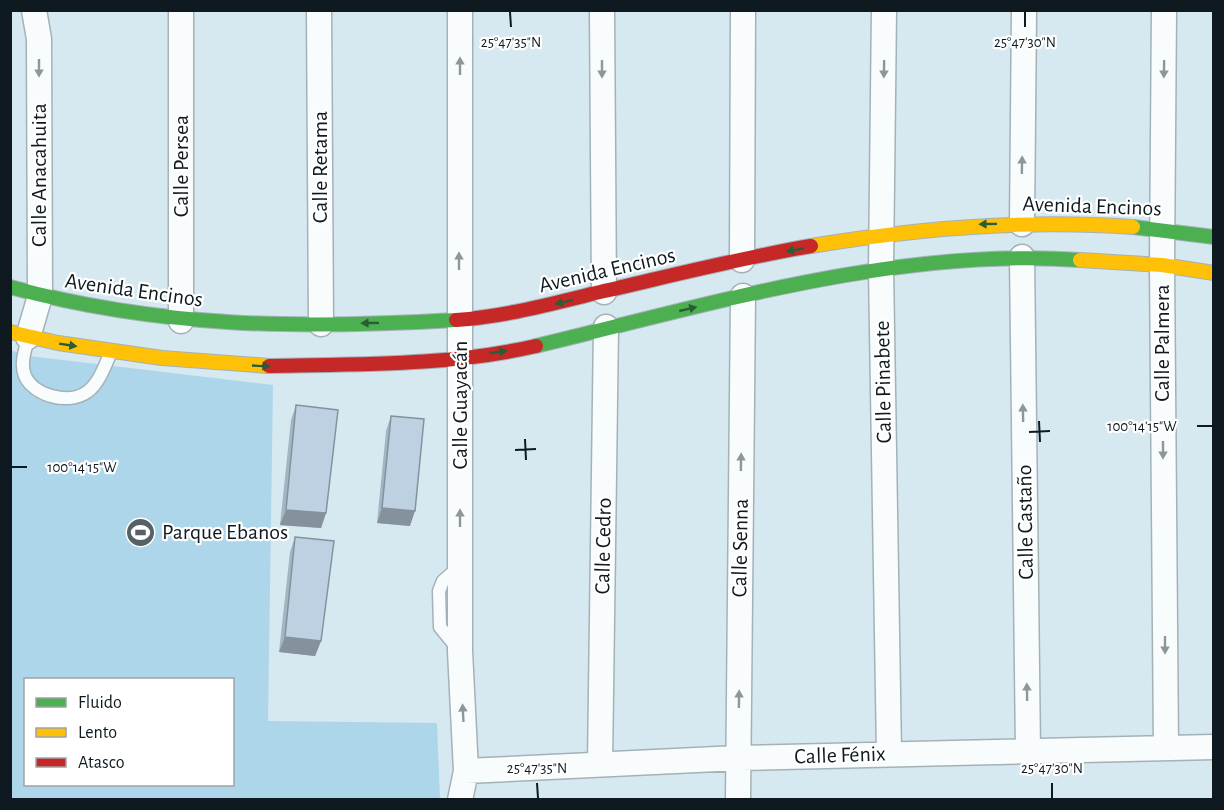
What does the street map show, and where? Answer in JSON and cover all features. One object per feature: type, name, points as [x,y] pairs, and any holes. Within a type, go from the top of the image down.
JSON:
[{"type":"street","name":"Calle Anacahuita","points":[[19,335],[40,296],[39,39],[34,10]]},
{"type":"street","name":"Calle Persea","points":[[181,10],[181,321]]},
{"type":"street","name":"Calle Retama","points":[[319,10],[321,324]]},
{"type":"street","name":"Calle Guayacán","points":[[460,10],[460,651],[466,771],[460,800]]},
{"type":"street","points":[[602,10],[604,292]]},
{"type":"street","points":[[742,260],[743,10]]},
{"type":"street","name":"Calle Pinabete","points":[[884,10],[881,269],[889,754]]},
{"type":"street","points":[[1022,224],[1024,10]]},
{"type":"street","name":"Calle Palmera","points":[[1164,10],[1162,265],[1166,748]]},
{"type":"street","name":"Avenida Encinos","points":[[10,288],[67,303],[181,321],[265,325],[459,319],[521,312],[742,260],[881,234],[968,224],[1076,223],[1162,228],[1214,237]]},
{"type":"street","points":[[19,335],[111,352],[162,358],[264,366],[388,364],[460,358],[526,348],[743,296],[881,269],[968,259],[1022,256],[1162,265],[1214,273]]},
{"type":"street","name":"Calle Castaño","points":[[1022,256],[1028,751]]},
{"type":"street","name":"Calle Senna","points":[[738,800],[743,296]]},
{"type":"street","name":"Calle Cedro","points":[[600,764],[606,327]]},
{"type":"street","name":"Calle Fénix","points":[[466,771],[738,758],[1214,747]]},
{"type":"lane","points":[[19,335],[25,375],[36,389],[51,396],[73,398],[88,392],[100,376],[111,352]]},
{"type":"shaded area","name":"Parque Ebanos","points":[[10,350],[29,356],[273,385],[268,721],[437,723],[440,799],[11,799]]},
{"type":"building","points":[[296,405],[338,410],[326,513],[286,510]]},
{"type":"building","points":[[391,416],[424,419],[415,511],[382,508]]},
{"type":"building","points":[[295,537],[334,541],[321,641],[285,637]]},
{"type":"traffic: fast","points":[[1133,227],[1214,237]]},
{"type":"traffic: fast","points":[[536,346],[737,297],[874,270],[943,262],[1012,258],[1080,260]]},
{"type":"traffic: fast","points":[[10,287],[66,301],[177,318],[287,324],[456,320]]},
{"type":"traffic: slow","points":[[811,246],[891,234],[972,227],[1052,224],[1133,227]]},
{"type":"traffic: slow","points":[[1080,260],[1162,265],[1214,273]]},
{"type":"traffic: slow","points":[[10,332],[58,343],[162,358],[269,366]]},
{"type":"traffic: jam","points":[[456,320],[529,309],[731,262],[811,246]]},
{"type":"traffic: jam","points":[[269,366],[437,361],[503,353],[536,346]]},
{"type":"place","name":"Parque Ebanos","points":[[141,532]]}]
